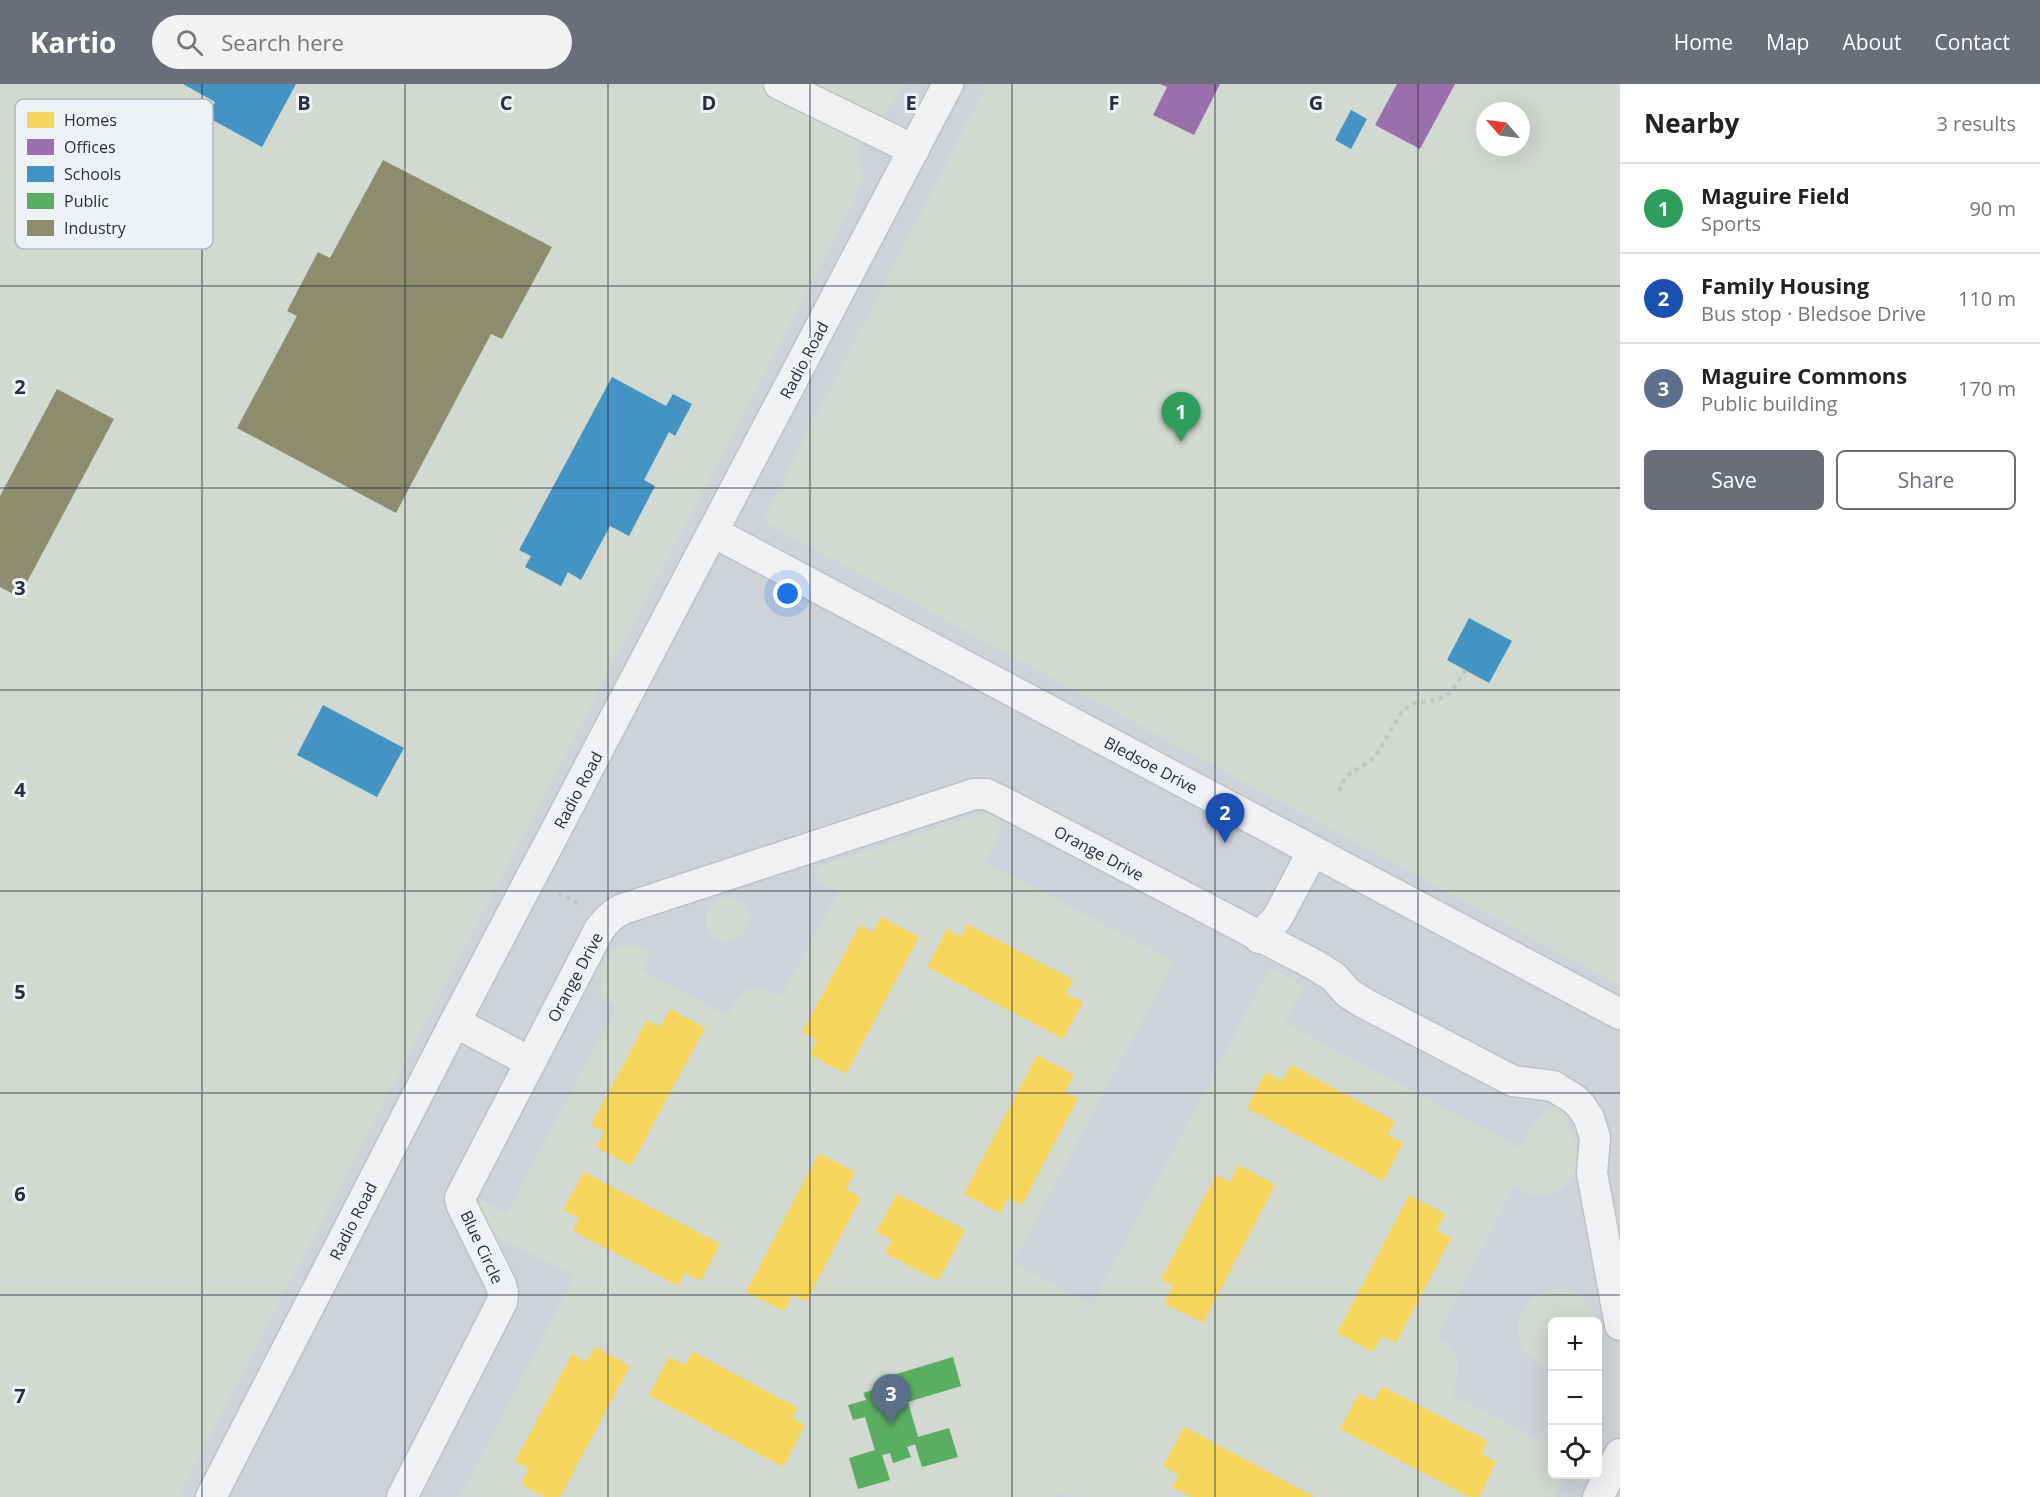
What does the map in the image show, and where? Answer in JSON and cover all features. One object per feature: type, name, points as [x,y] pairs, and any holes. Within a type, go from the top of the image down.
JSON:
[{"type":"street","points":[[779,84],[914,150]]},
{"type":"street","name":"Radio Road","points":[[211,1497],[456,1022],[948,84]]},
{"type":"street","name":"Bledsoe Drive","points":[[713,532],[1620,1014]]},
{"type":"street","name":"Orange Drive","points":[[530,1062],[599,930],[613,913],[771,859],[974,794],[986,794],[1334,977],[1347,992],[1362,1002],[1504,1077],[1521,1083],[1553,1086],[1578,1103],[1589,1118],[1595,1138],[1592,1173],[1620,1325]]},
{"type":"street","points":[[1259,938],[1278,917],[1313,851]]},
{"type":"street","points":[[456,1022],[530,1062]]},
{"type":"street","name":"Blue Circle","points":[[402,1497],[502,1302],[501,1285],[460,1198],[530,1062]]},
{"type":"street","points":[[1598,1497],[1620,1454]]},
{"type":"path","points":[[1339,791],[1346,776],[1369,762],[1379,752],[1402,711],[1412,704],[1440,699],[1451,692],[1466,670]]},
{"type":"shaded area","points":[[0,84],[1620,84],[1620,1497],[0,1497]]},
{"type":"shaded area","points":[[0,84],[904,84],[897,97],[855,151],[861,172],[858,194],[178,1497],[0,1497]]},
{"type":"shaded area","points":[[987,84],[1620,84],[1620,986],[768,524],[766,514]]},
{"type":"shaded area","points":[[987,812],[999,818],[1002,829],[985,862],[1174,961],[1013,1263],[1092,1304],[1270,968],[1304,985],[1285,1023],[1520,1148],[1532,1125],[1544,1112],[1551,1109],[1558,1111],[1565,1118],[1577,1149],[1578,1159],[1574,1174],[1564,1186],[1551,1194],[1530,1194],[1514,1186],[1437,1337],[1451,1349],[1458,1363],[1452,1395],[1546,1443],[1548,1441],[1548,1479],[1566,1479],[1556,1497],[1479,1497],[1496,1463],[1481,1454],[1487,1441],[1374,1401],[1359,1393],[1340,1429],[1469,1497],[1315,1497],[1184,1427],[1163,1466],[1179,1475],[1173,1487],[1192,1497],[1070,1497],[1059,1491],[1056,1497],[560,1497],[630,1366],[595,1347],[586,1362],[572,1355],[515,1461],[529,1469],[521,1484],[545,1497],[460,1497],[575,1276],[494,1235],[478,1202],[483,1201],[507,1213],[616,1007],[600,997],[600,984],[605,962],[610,954],[627,945],[651,952],[642,971],[728,1016],[743,992],[748,990],[761,990],[781,996],[838,893],[816,881],[815,872],[820,866]],"holes":[[[968,924],[1073,980],[1066,994],[1083,1003],[1063,1039],[927,967],[947,930],[961,937]],[[860,925],[873,932],[919,938],[846,1074],[810,1055],[817,1040],[803,1031]],[[670,1009],[705,1029],[631,1166],[596,1147]],[[1037,1056],[1074,1075],[1065,1092],[1077,1099],[1022,1205],[1008,1198],[1000,1213],[964,1194]],[[1291,1066],[1395,1121],[1388,1135],[1403,1143],[1383,1181],[1247,1108],[1266,1072],[1282,1081]],[[819,1153],[855,1172],[846,1190],[861,1197],[784,1311],[746,1291]],[[1238,1166],[1275,1185],[1203,1323],[1164,1303],[1173,1286],[1161,1280],[1230,1182]],[[584,1172],[720,1244],[701,1281],[685,1273],[678,1286],[573,1231],[579,1218],[564,1209]],[[897,1195],[965,1230],[938,1281],[886,1253],[892,1240],[877,1232]],[[1410,1195],[1445,1214],[1437,1230],[1451,1238],[1396,1343],[1382,1336],[1373,1352],[1337,1333]],[[692,1352],[797,1407],[792,1418],[805,1425],[783,1466],[649,1395],[669,1357],[685,1365]],[[953,1357],[961,1386],[908,1402],[918,1437],[949,1428],[958,1457],[923,1467],[915,1444],[907,1447],[910,1457],[893,1463],[890,1453],[882,1455],[889,1480],[859,1489],[849,1458],[874,1450],[865,1417],[853,1420],[849,1405],[866,1400],[864,1393],[895,1383],[893,1375]]]},
{"type":"shaded area","points":[[727,897],[735,898],[743,903],[748,911],[748,927],[743,935],[735,940],[727,941],[719,940],[711,935],[706,927],[705,919],[706,911],[711,903],[719,898]]},
{"type":"shaded area","points":[[1563,1288],[1576,1293],[1589,1304],[1595,1317],[1548,1317],[1548,1366],[1536,1361],[1525,1351],[1519,1339],[1518,1325],[1522,1312],[1531,1300],[1544,1292]]},
{"type":"shaded area","points":[[1566,1479],[1586,1479],[1579,1482]]},
{"type":"building: Homes","points":[[881,917],[919,937],[846,1074],[810,1055],[817,1040],[802,1032],[860,925],[873,932]]},
{"type":"building: Homes","points":[[967,924],[1073,980],[1066,994],[1083,1002],[1063,1039],[927,967],[947,929],[961,937]]},
{"type":"building: Homes","points":[[670,1009],[705,1028],[631,1166],[596,1147],[605,1132],[591,1125],[647,1020],[660,1027]]},
{"type":"building: Homes","points":[[1037,1055],[1074,1075],[1065,1092],[1078,1098],[1022,1205],[1008,1198],[1000,1213],[964,1194]]},
{"type":"building: Homes","points":[[1291,1065],[1395,1121],[1388,1135],[1403,1143],[1383,1181],[1247,1108],[1266,1072],[1282,1081]]},
{"type":"building: Homes","points":[[819,1153],[855,1172],[846,1190],[861,1197],[806,1302],[793,1295],[784,1311],[746,1292]]},
{"type":"building: Homes","points":[[1239,1165],[1275,1185],[1203,1323],[1164,1303],[1173,1286],[1161,1280],[1216,1175],[1230,1182]]},
{"type":"building: Homes","points":[[584,1172],[720,1244],[701,1281],[685,1273],[678,1286],[573,1231],[579,1218],[563,1210]]},
{"type":"building: Homes","points":[[897,1194],[965,1230],[938,1281],[885,1253],[892,1240],[876,1232]]},
{"type":"building: Homes","points":[[1409,1195],[1445,1214],[1437,1230],[1451,1238],[1396,1343],[1382,1336],[1373,1352],[1337,1333]]},
{"type":"building: Homes","points":[[595,1347],[630,1366],[560,1497],[545,1497],[521,1484],[529,1469],[515,1461],[572,1354],[586,1362]]},
{"type":"building: Homes","points":[[692,1351],[798,1408],[792,1418],[805,1425],[783,1467],[649,1395],[669,1357],[685,1365]]},
{"type":"building: Homes","points":[[1382,1386],[1488,1441],[1481,1454],[1496,1462],[1479,1497],[1469,1497],[1340,1429],[1359,1393],[1374,1401]]},
{"type":"building: Homes","points":[[1184,1427],[1315,1497],[1192,1497],[1172,1487],[1179,1475],[1163,1466]]},
{"type":"building: Offices","points":[[1160,84],[1220,84],[1194,135],[1153,115],[1167,87]]},
{"type":"building: Offices","points":[[1397,84],[1455,84],[1420,149],[1375,125]]},
{"type":"building: Schools","points":[[183,84],[296,84],[262,147],[213,120],[215,102]]},
{"type":"building: Schools","points":[[1351,110],[1367,119],[1351,149],[1335,140]]},
{"type":"building: Schools","points":[[612,377],[666,406],[673,394],[692,404],[675,436],[669,432],[644,480],[655,486],[629,536],[610,526],[581,580],[568,572],[561,586],[525,567],[531,556],[519,550]]},
{"type":"building: Schools","points":[[1469,618],[1512,641],[1489,683],[1447,660]]},
{"type":"building: Schools","points":[[323,705],[404,748],[377,797],[297,755]]},
{"type":"building: Public","points":[[953,1357],[961,1386],[908,1402],[918,1437],[949,1428],[958,1457],[922,1467],[915,1444],[907,1447],[911,1457],[893,1463],[890,1453],[882,1455],[890,1480],[858,1489],[849,1458],[875,1450],[865,1417],[853,1420],[848,1405],[866,1400],[863,1393],[895,1383],[893,1375]]},
{"type":"building: Industry","points":[[383,160],[552,247],[502,339],[491,334],[396,513],[237,428],[297,316],[287,311],[318,252],[330,258]]},
{"type":"building: Industry","points":[[57,389],[114,419],[19,597],[0,587],[0,496]]},
{"type":"place","name":"Maguire Field","points":[[1181,442]]},
{"type":"place","name":"Family Housing","points":[[1225,843]]},
{"type":"place","name":"Maguire Commons","points":[[891,1424]]}]
